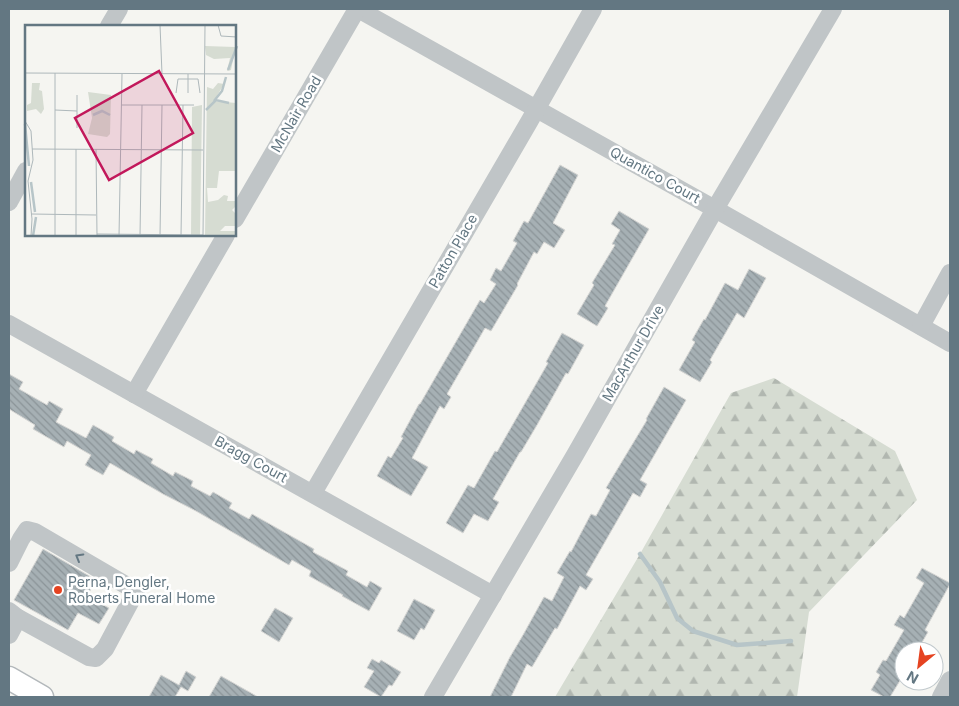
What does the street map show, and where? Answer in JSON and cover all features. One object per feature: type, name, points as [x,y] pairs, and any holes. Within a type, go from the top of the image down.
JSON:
[{"type":"main road","points":[[9,678],[42,697]]},
{"type":"street","points":[[110,25],[119,9]]},
{"type":"street","name":"Quantico Court","points":[[358,9],[715,208],[950,343]]},
{"type":"street","name":"McNair Road","points":[[236,217],[358,9]]},
{"type":"street","name":"Patton Place","points":[[312,493],[593,9]]},
{"type":"street","name":"MacArthur Drive","points":[[433,697],[575,455],[715,208],[833,9]]},
{"type":"street","points":[[9,202],[25,173]]},
{"type":"street","points":[[134,394],[225,236]]},
{"type":"street","points":[[921,326],[950,273]]},
{"type":"street","name":"Bragg Court","points":[[9,324],[493,595]]},
{"type":"street","points":[[9,635],[13,615],[89,658],[96,658],[105,649],[136,591],[35,532],[28,530],[10,559]]},
{"type":"street","points":[[941,697],[950,680]]},
{"type":"green space","points":[[774,378],[895,451],[917,500],[809,612],[797,697],[555,697],[640,554],[731,393]]},
{"type":"building","points":[[560,165],[578,175],[553,223],[565,230],[554,248],[544,242],[537,254],[534,252],[518,285],[491,331],[485,328],[447,394],[451,397],[444,409],[440,406],[412,458],[428,467],[411,496],[377,476],[388,456],[391,458],[403,438],[401,437],[419,404],[480,300],[484,303],[496,284],[490,280],[496,268],[501,271],[517,243],[513,241],[524,221],[528,223]]},
{"type":"building","points":[[619,211],[649,229],[605,306],[608,308],[597,326],[577,314],[594,285],[592,283],[615,245],[612,244],[620,230],[611,224]]},
{"type":"building","points":[[749,269],[766,278],[744,318],[737,313],[710,360],[712,362],[700,382],[679,370],[695,342],[692,340],[725,283],[738,290]]},
{"type":"building","points":[[562,333],[584,345],[493,499],[499,502],[488,521],[474,514],[463,533],[446,523],[468,485],[474,488],[495,451],[497,452],[548,363],[546,362]]},
{"type":"building","points":[[9,374],[23,382],[19,389],[47,405],[49,401],[63,409],[56,422],[86,438],[93,425],[114,437],[112,441],[134,454],[136,450],[153,459],[151,463],[173,476],[175,472],[193,481],[191,486],[210,496],[213,492],[232,503],[229,508],[249,519],[252,514],[314,549],[313,552],[348,571],[346,575],[367,587],[370,581],[382,588],[369,611],[309,576],[311,571],[292,560],[289,565],[110,463],[103,475],[85,465],[91,455],[67,441],[64,447],[33,429],[35,425],[9,409]]},
{"type":"building","points":[[664,387],[686,400],[640,480],[647,484],[640,497],[633,493],[586,575],[593,579],[586,590],[580,586],[557,629],[555,628],[532,667],[527,664],[511,697],[490,697],[544,597],[552,601],[564,577],[557,573],[571,552],[591,514],[596,516],[610,490],[606,488],[647,420]]},
{"type":"building","points":[[43,549],[96,580],[87,596],[109,608],[99,624],[78,613],[68,630],[14,600]]},
{"type":"building","points":[[922,568],[950,584],[925,630],[928,632],[923,641],[898,641],[904,630],[894,625],[900,615],[904,618],[924,583],[916,578]]},
{"type":"building","points":[[414,599],[435,610],[424,630],[421,628],[414,640],[397,631]]},
{"type":"building","points":[[275,608],[293,618],[279,642],[261,631]]},
{"type":"building","points":[[894,647],[894,690],[890,697],[884,697],[871,690],[880,675],[876,672],[883,660],[886,661]]},
{"type":"building","points":[[372,659],[379,663],[381,660],[401,672],[392,686],[389,685],[381,697],[364,687],[374,671],[367,668]]},
{"type":"building","points":[[186,671],[196,677],[188,691],[181,687],[175,697],[149,697],[161,675],[179,685]]},
{"type":"building","points":[[221,676],[258,697],[209,697]]},
{"type":"waterway","points":[[640,554],[660,582],[677,618],[693,631],[737,645],[791,641]]},
{"type":"place","name":"Perna, Dengler, Roberts Funeral Home","points":[[58,590]]}]
